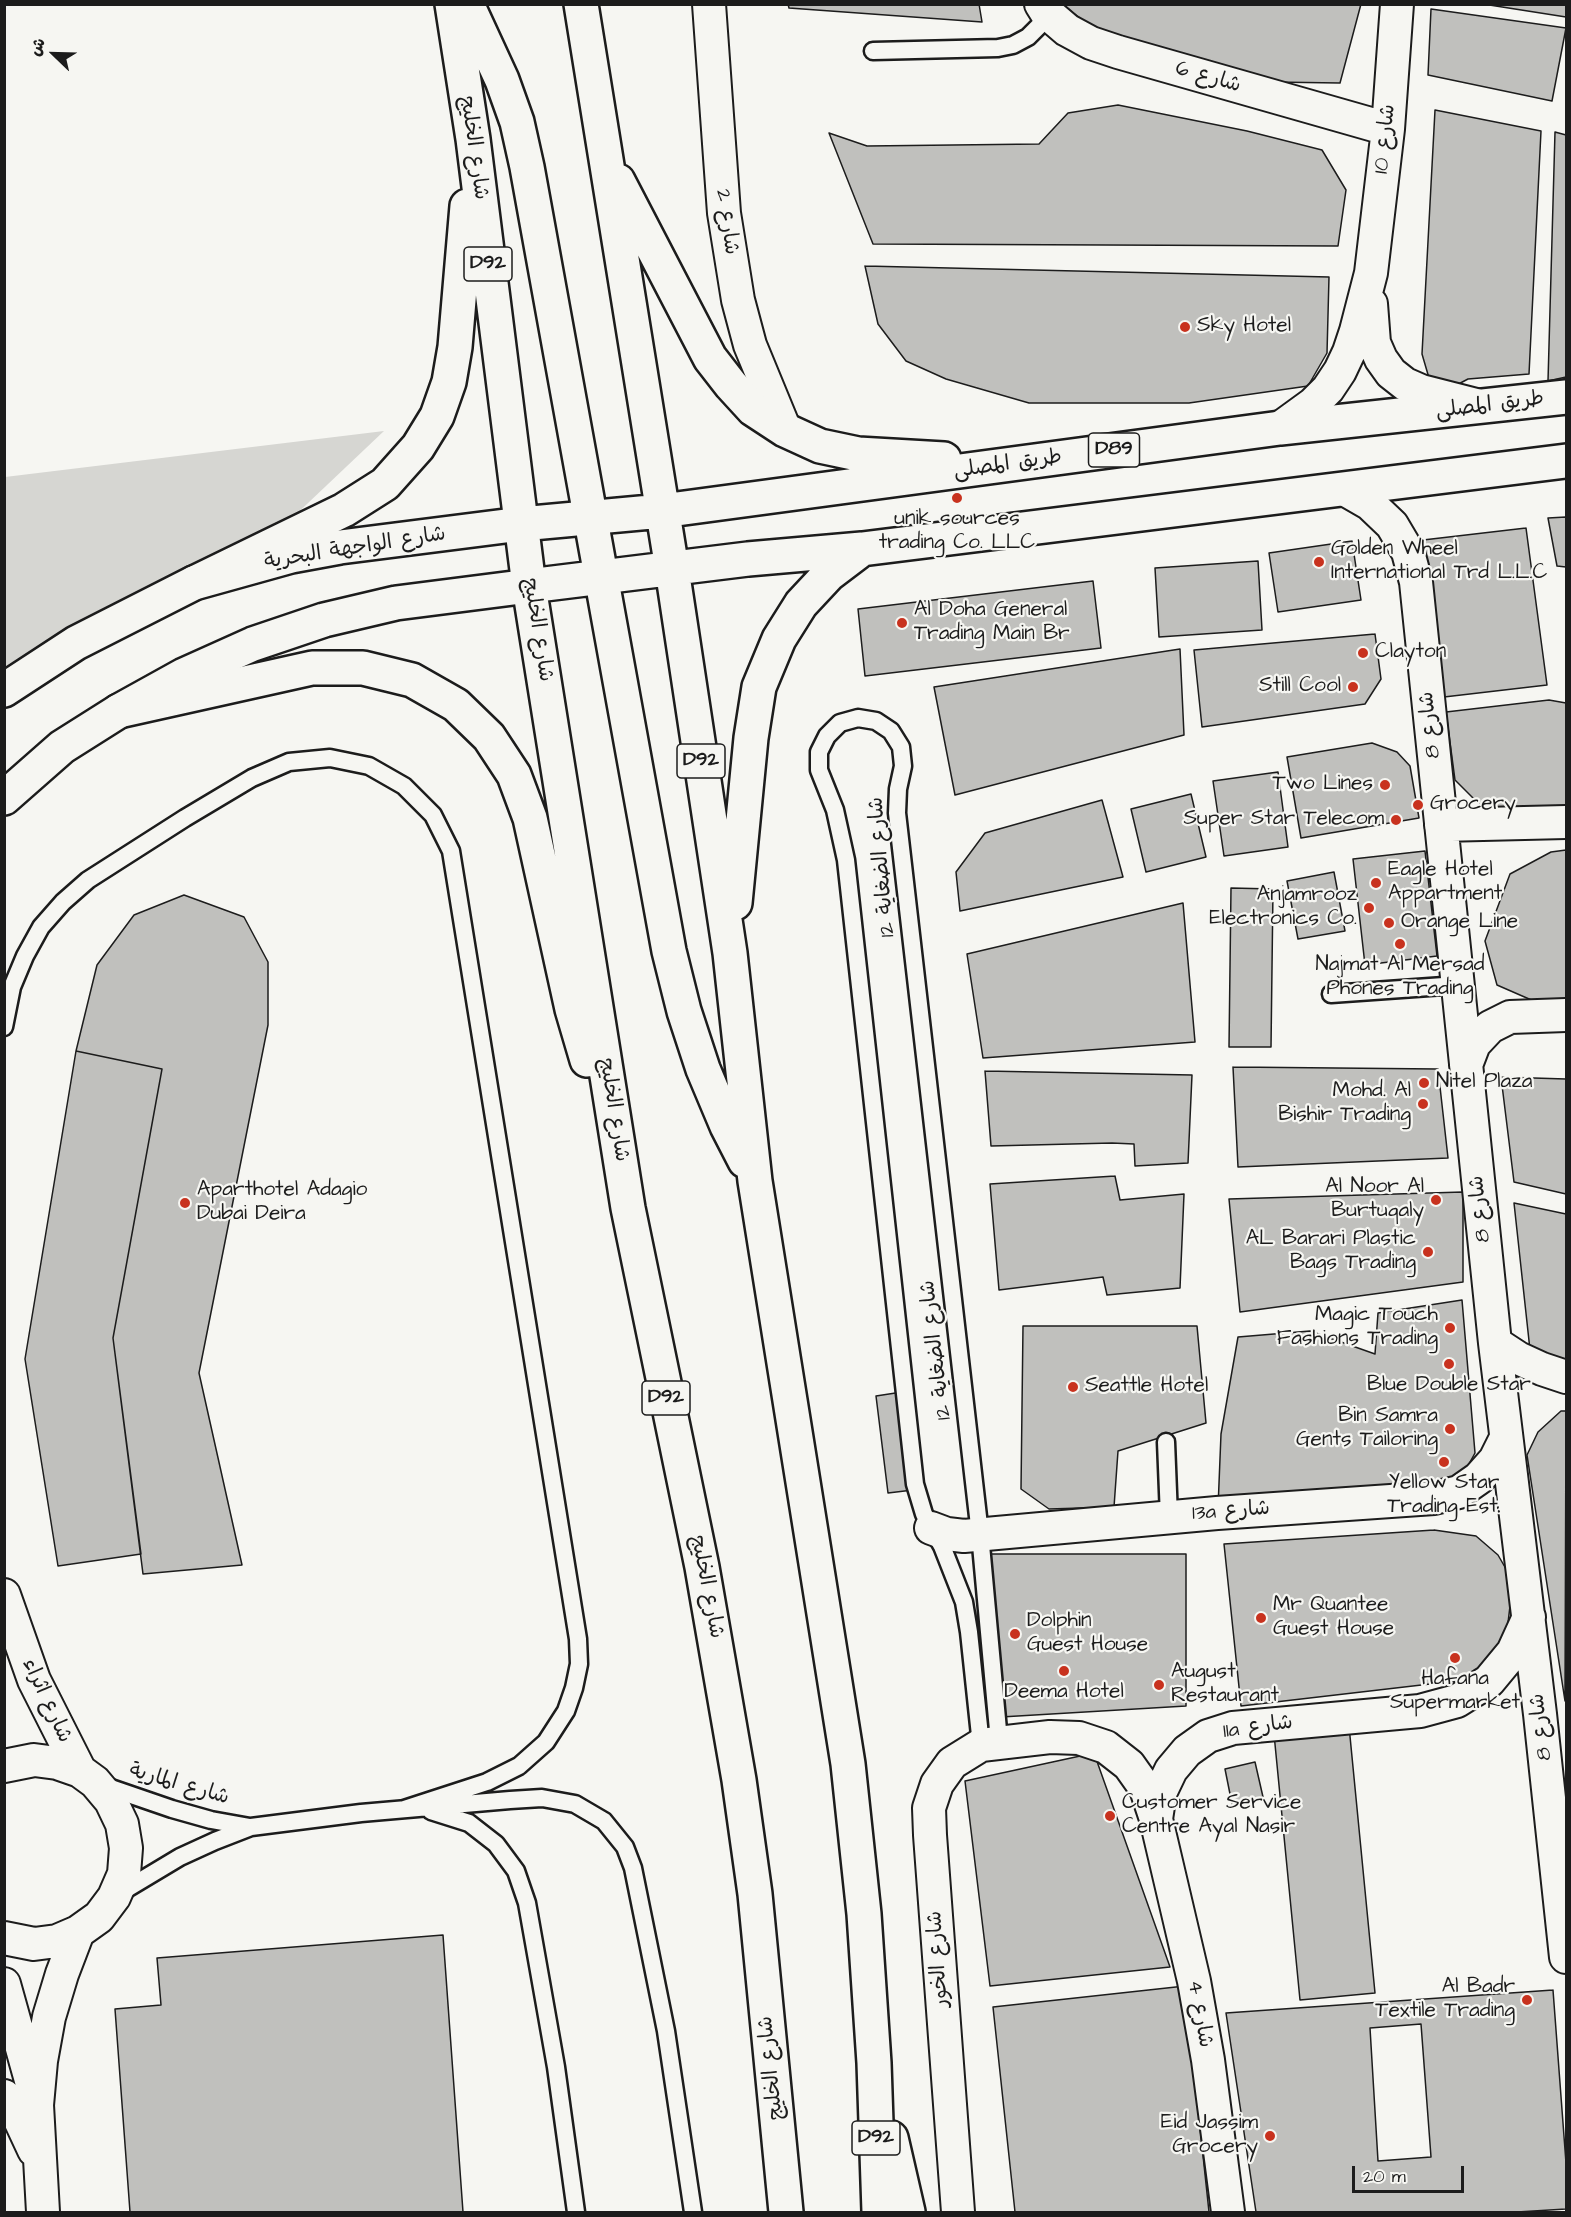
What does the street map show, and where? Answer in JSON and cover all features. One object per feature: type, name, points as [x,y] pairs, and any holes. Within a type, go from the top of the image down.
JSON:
[{"type":"main road","name":"شارع الخليج","points":[[452,4],[473,139],[529,586],[628,1208],[702,1567],[740,1780],[755,1894],[786,2212]]},
{"type":"main road","points":[[467,4],[502,80],[517,122],[527,166],[671,961],[703,1069],[727,1126],[755,1181]]},
{"type":"main road","name":"D92","points":[[581,4],[672,569],[730,953],[755,1181],[848,1764],[864,1914],[874,2063],[879,2212]]},
{"type":"main road","points":[[194,583],[344,510],[385,484],[418,447],[437,416],[449,382],[455,347],[473,139]]},
{"type":"main road","points":[[605,155],[710,358],[730,385],[753,409],[786,430],[820,446],[858,454],[1023,463]]},
{"type":"main road","name":"طريق المصلى","points":[[521,524],[662,511],[1280,428],[1566,397]]},
{"type":"main road","points":[[4,798],[62,747],[119,711],[184,675],[234,653],[324,620],[396,603],[748,559],[862,549],[1566,461]]},
{"type":"main road","name":"شارع الواجهة البحرية","points":[[4,690],[76,643],[194,583],[291,556],[340,547],[521,524]]},
{"type":"main road","points":[[730,953],[751,738],[759,687],[779,639],[801,604],[829,574],[862,549]]},
{"type":"main road","points":[[119,711],[312,668],[363,668],[412,680],[456,705],[489,737],[514,775],[530,818],[572,1009],[628,1208]]},
{"type":"main road","points":[[874,2063],[908,2212]]},
{"type":"street","name":"شارع 2","points":[[709,4],[724,213],[738,300],[750,345],[786,430]]},
{"type":"street","name":"شارع 10","points":[[1280,428],[1313,404],[1340,371],[1356,331],[1371,273],[1388,129],[1397,4]]},
{"type":"street","name":"شارع 6","points":[[1043,8],[1067,30],[1091,43],[1388,129]]},
{"type":"street","name":"شارع 10","points":[[1371,273],[1374,343],[1391,373],[1404,384],[1420,391],[1483,407]]},
{"type":"street","name":"شارع 8","points":[[1344,489],[1370,504],[1392,525],[1408,552],[1416,582],[1495,1343],[1556,1845],[1566,1957]]},
{"type":"street","points":[[1441,825],[1566,822]]},
{"type":"street","points":[[1466,1065],[1474,1044],[1490,1027],[1510,1017],[1566,1016]]},
{"type":"street","points":[[1495,1343],[1542,1370],[1566,1377]]},
{"type":"street","name":"13a شارع","points":[[931,1528],[947,1534],[964,1536],[1169,1517],[1434,1498],[1459,1492],[1479,1478],[1495,1460],[1506,1438]]},
{"type":"street","name":"شارع اثراء","points":[[4,1596],[34,1680],[87,1777],[111,1801],[122,1824],[126,1848],[124,1874],[114,1897],[99,1917],[78,1932]]},
{"type":"street","name":"11a شارع","points":[[1156,1819],[1161,1793],[1171,1770],[1187,1751],[1208,1736],[1233,1728],[1420,1712],[1457,1701],[1489,1681],[1514,1652],[1529,1617]]},
{"type":"street","points":[[990,1743],[1050,1737],[1079,1738],[1106,1748],[1129,1765],[1141,1781],[1156,1819]]},
{"type":"street","name":"شارع الخور","points":[[958,2212],[929,1808],[936,1784],[952,1763],[990,1743]]},
{"type":"street","points":[[4,1766],[34,1760],[57,1763],[87,1777]]},
{"type":"street","name":"شارع 4","points":[[1156,1819],[1194,1981],[1213,2094],[1228,2212]]},
{"type":"street","points":[[4,1938],[34,1944],[57,1941],[78,1932]]},
{"type":"street","points":[[43,2212],[38,2105],[41,2061],[49,2017],[78,1932]]},
{"type":"street","points":[[4,1984],[38,2105]]},
{"type":"street","points":[[4,2096],[20,2120],[40,2163]]},
{"type":"lane","points":[[873,51],[998,48],[1013,45],[1028,37],[1039,26],[1043,8]]},
{"type":"lane","name":"12 شارع الضغاية","points":[[858,718],[876,721],[891,731],[901,747],[903,765],[898,789],[897,813],[980,1534],[990,1743],[964,1602],[942,1546],[918,1499],[915,1484],[846,860],[835,810],[819,770],[819,752],[827,736],[840,723],[858,718]]},
{"type":"lane","points":[[4,1026],[12,987],[24,956],[41,927],[63,902],[88,880],[252,778],[289,762],[330,758],[369,766],[404,786],[433,815],[451,851],[578,1639],[579,1664],[566,1712],[546,1742],[519,1766],[487,1782],[404,1809]]},
{"type":"lane","points":[[1331,994],[1458,984]]},
{"type":"lane","points":[[1166,1442],[1169,1517]]},
{"type":"lane","name":"شارع المارية","points":[[87,1777],[172,1809],[211,1820],[251,1827]]},
{"type":"lane","points":[[404,1809],[542,1798],[575,1804],[604,1821],[625,1846],[633,1868],[666,2031],[693,2212]]},
{"type":"lane","points":[[404,1809],[437,1812],[470,1823],[496,1844],[516,1871],[527,1903],[556,2067],[576,2212]]},
{"type":"lane","name":"شارع المارية","points":[[114,1897],[180,1857],[251,1827],[404,1809]]},
{"type":"shaded area","points":[[384,431],[269,540],[5,667],[5,477]]},
{"type":"building","points":[[788,4],[979,4],[982,22],[789,8]]},
{"type":"building","points":[[1062,4],[1361,4],[1340,83],[1271,82],[1105,38]]},
{"type":"building","points":[[1483,4],[1566,4],[1566,17]]},
{"type":"building","points":[[1431,9],[1566,28],[1552,101],[1428,75]]},
{"type":"building","points":[[1118,105],[1247,131],[1322,150],[1346,190],[1338,246],[873,244],[829,133],[867,146],[1039,144],[1068,113]]},
{"type":"building","points":[[1435,110],[1541,131],[1529,374],[1468,379],[1451,388],[1429,378],[1422,354]]},
{"type":"building","points":[[1555,132],[1566,135],[1566,377],[1548,381]]},
{"type":"building","points":[[865,266],[1329,277],[1327,353],[1308,386],[1189,403],[1029,403],[946,379],[906,361],[878,324]]},
{"type":"building","points":[[1566,517],[1566,567],[1557,566],[1548,518]]},
{"type":"building","points":[[1526,528],[1547,685],[1444,697],[1423,540]]},
{"type":"building","points":[[1352,541],[1361,600],[1278,612],[1269,553]]},
{"type":"building","points":[[1258,561],[1262,630],[1159,637],[1155,568]]},
{"type":"building","points":[[1093,581],[1101,648],[865,676],[858,609]]},
{"type":"building","points":[[1375,634],[1381,679],[1365,704],[1202,727],[1194,650]]},
{"type":"building","points":[[1180,649],[1184,735],[955,795],[934,687]]},
{"type":"building","points":[[1549,700],[1566,703],[1566,815],[1489,814],[1455,780],[1446,712]]},
{"type":"building","points":[[1372,743],[1397,752],[1410,766],[1419,818],[1301,838],[1287,757]]},
{"type":"building","points":[[1278,772],[1288,847],[1224,856],[1213,781]]},
{"type":"building","points":[[1191,794],[1206,857],[1146,872],[1131,809]]},
{"type":"building","points":[[1102,800],[1123,877],[960,911],[956,872],[985,833]]},
{"type":"building","points":[[1566,850],[1566,1001],[1536,1002],[1497,985],[1485,941],[1510,874],[1551,852]]},
{"type":"building","points":[[1425,851],[1437,956],[1365,965],[1353,859]]},
{"type":"building","points":[[1334,872],[1345,931],[1298,939],[1287,881]]},
{"type":"building","points":[[1231,888],[1273,889],[1271,1047],[1229,1047]]},
{"type":"building","name":"Aparthotel Adagio Dubai Deira","points":[[184,895],[244,917],[268,962],[268,1025],[199,1373],[242,1565],[143,1574],[113,1338],[162,1069],[76,1051],[97,965],[134,915]]},
{"type":"building","points":[[1183,903],[1195,1042],[983,1058],[967,954]]},
{"type":"building","points":[[76,1051],[162,1069],[113,1338],[141,1554],[58,1566],[25,1359]]},
{"type":"building","points":[[1233,1067],[1438,1069],[1448,1158],[1238,1167]]},
{"type":"building","points":[[985,1071],[1192,1075],[1188,1163],[1135,1166],[1134,1144],[991,1146]]},
{"type":"building","points":[[1501,1077],[1566,1079],[1566,1194],[1514,1182]]},
{"type":"building","points":[[1115,1176],[1120,1200],[1184,1194],[1180,1288],[1107,1295],[1103,1277],[999,1290],[990,1184]]},
{"type":"building","points":[[1463,1192],[1463,1282],[1240,1312],[1229,1199]]},
{"type":"building","points":[[1514,1203],[1566,1214],[1566,1370],[1530,1350]]},
{"type":"building","points":[[1462,1300],[1475,1453],[1453,1493],[1218,1508],[1221,1434],[1238,1337],[1310,1331],[1375,1354],[1378,1313]]},
{"type":"building","points":[[1023,1326],[1197,1326],[1206,1423],[1118,1451],[1114,1507],[1049,1509],[1021,1489]]},
{"type":"building","points":[[902,1392],[913,1490],[888,1493],[876,1396]]},
{"type":"building","points":[[1561,1411],[1566,1411],[1565,1701],[1527,1455],[1538,1432]]},
{"type":"building","points":[[1434,1530],[1476,1536],[1498,1555],[1513,1581],[1507,1631],[1485,1667],[1473,1679],[1241,1706],[1224,1544]]},
{"type":"building","points":[[983,1554],[1186,1554],[1186,1706],[1001,1717]]},
{"type":"building","points":[[1349,1726],[1375,1993],[1300,2000],[1274,1734]]},
{"type":"building","points":[[1094,1753],[1170,1967],[990,1986],[965,1781]]},
{"type":"building","points":[[1255,1762],[1263,1797],[1232,1804],[1225,1769]]},
{"type":"building","points":[[443,1935],[463,2212],[130,2212],[115,2009],[161,2005],[157,1958]]},
{"type":"building","points":[[1185,1986],[1209,2212],[1015,2212],[993,2007]]},
{"type":"building","points":[[1553,1990],[1566,2163],[1566,2209],[1517,2212],[1256,2212],[1226,2013]],"holes":[[[1421,2024],[1431,2157],[1378,2161],[1370,2028]]]},
{"type":"place","name":"Sky Hotel","points":[[1185,327]]},
{"type":"place","name":"unik sources trading Co. LLC","points":[[957,498]]},
{"type":"place","name":"Golden Wheel International Trd L.L.C","points":[[1319,562]]},
{"type":"place","name":"Al Doha General Trading Main Br","points":[[902,623]]},
{"type":"place","name":"Clayton","points":[[1363,653]]},
{"type":"place","name":"Still Cool","points":[[1353,687]]},
{"type":"place","name":"Two Lines","points":[[1385,785]]},
{"type":"place","name":"Grocery","points":[[1418,805]]},
{"type":"place","name":"Super Star Telecom","points":[[1396,820]]},
{"type":"place","name":"Eagle Hotel Appartment","points":[[1376,883]]},
{"type":"place","name":"Anjamrooz Electronics Co.","points":[[1369,908]]},
{"type":"place","name":"Orange Line","points":[[1389,923]]},
{"type":"place","name":"Najmat Al Mersad Phones Trading","points":[[1400,944]]},
{"type":"place","name":"Nitel Plaza","points":[[1424,1083]]},
{"type":"place","name":"Mohd. Al Bishir Trading","points":[[1423,1104]]},
{"type":"place","name":"Al Noor Al Burtuqaly","points":[[1436,1200]]},
{"type":"place","name":"Aparthotel Adagio Dubai Deira","points":[[185,1203]]},
{"type":"place","name":"AL Barari Plastic Bags Trading","points":[[1428,1252]]},
{"type":"place","name":"Magic Touch Fashions Trading","points":[[1450,1328]]},
{"type":"place","name":"Blue Double Star","points":[[1449,1364]]},
{"type":"place","name":"Seattle Hotel","points":[[1073,1387]]},
{"type":"place","name":"Bin Samra Gents Tailoring","points":[[1450,1429]]},
{"type":"place","name":"Yellow Star Trading Est.","points":[[1444,1462]]},
{"type":"place","name":"Mr Quantee Guest House","points":[[1261,1618]]},
{"type":"place","name":"Dolphin Guest House","points":[[1015,1634]]},
{"type":"place","name":"Hafana Supermarket","points":[[1455,1658]]},
{"type":"place","name":"Deema Hotel","points":[[1064,1671]]},
{"type":"place","name":"August Restaurant","points":[[1159,1685]]},
{"type":"place","name":"Customer Service Centre Ayal Nasir","points":[[1110,1816]]},
{"type":"place","name":"Al Badr Textile Trading","points":[[1527,2000]]},
{"type":"place","name":"Eid Jassim Grocery","points":[[1270,2136]]}]
